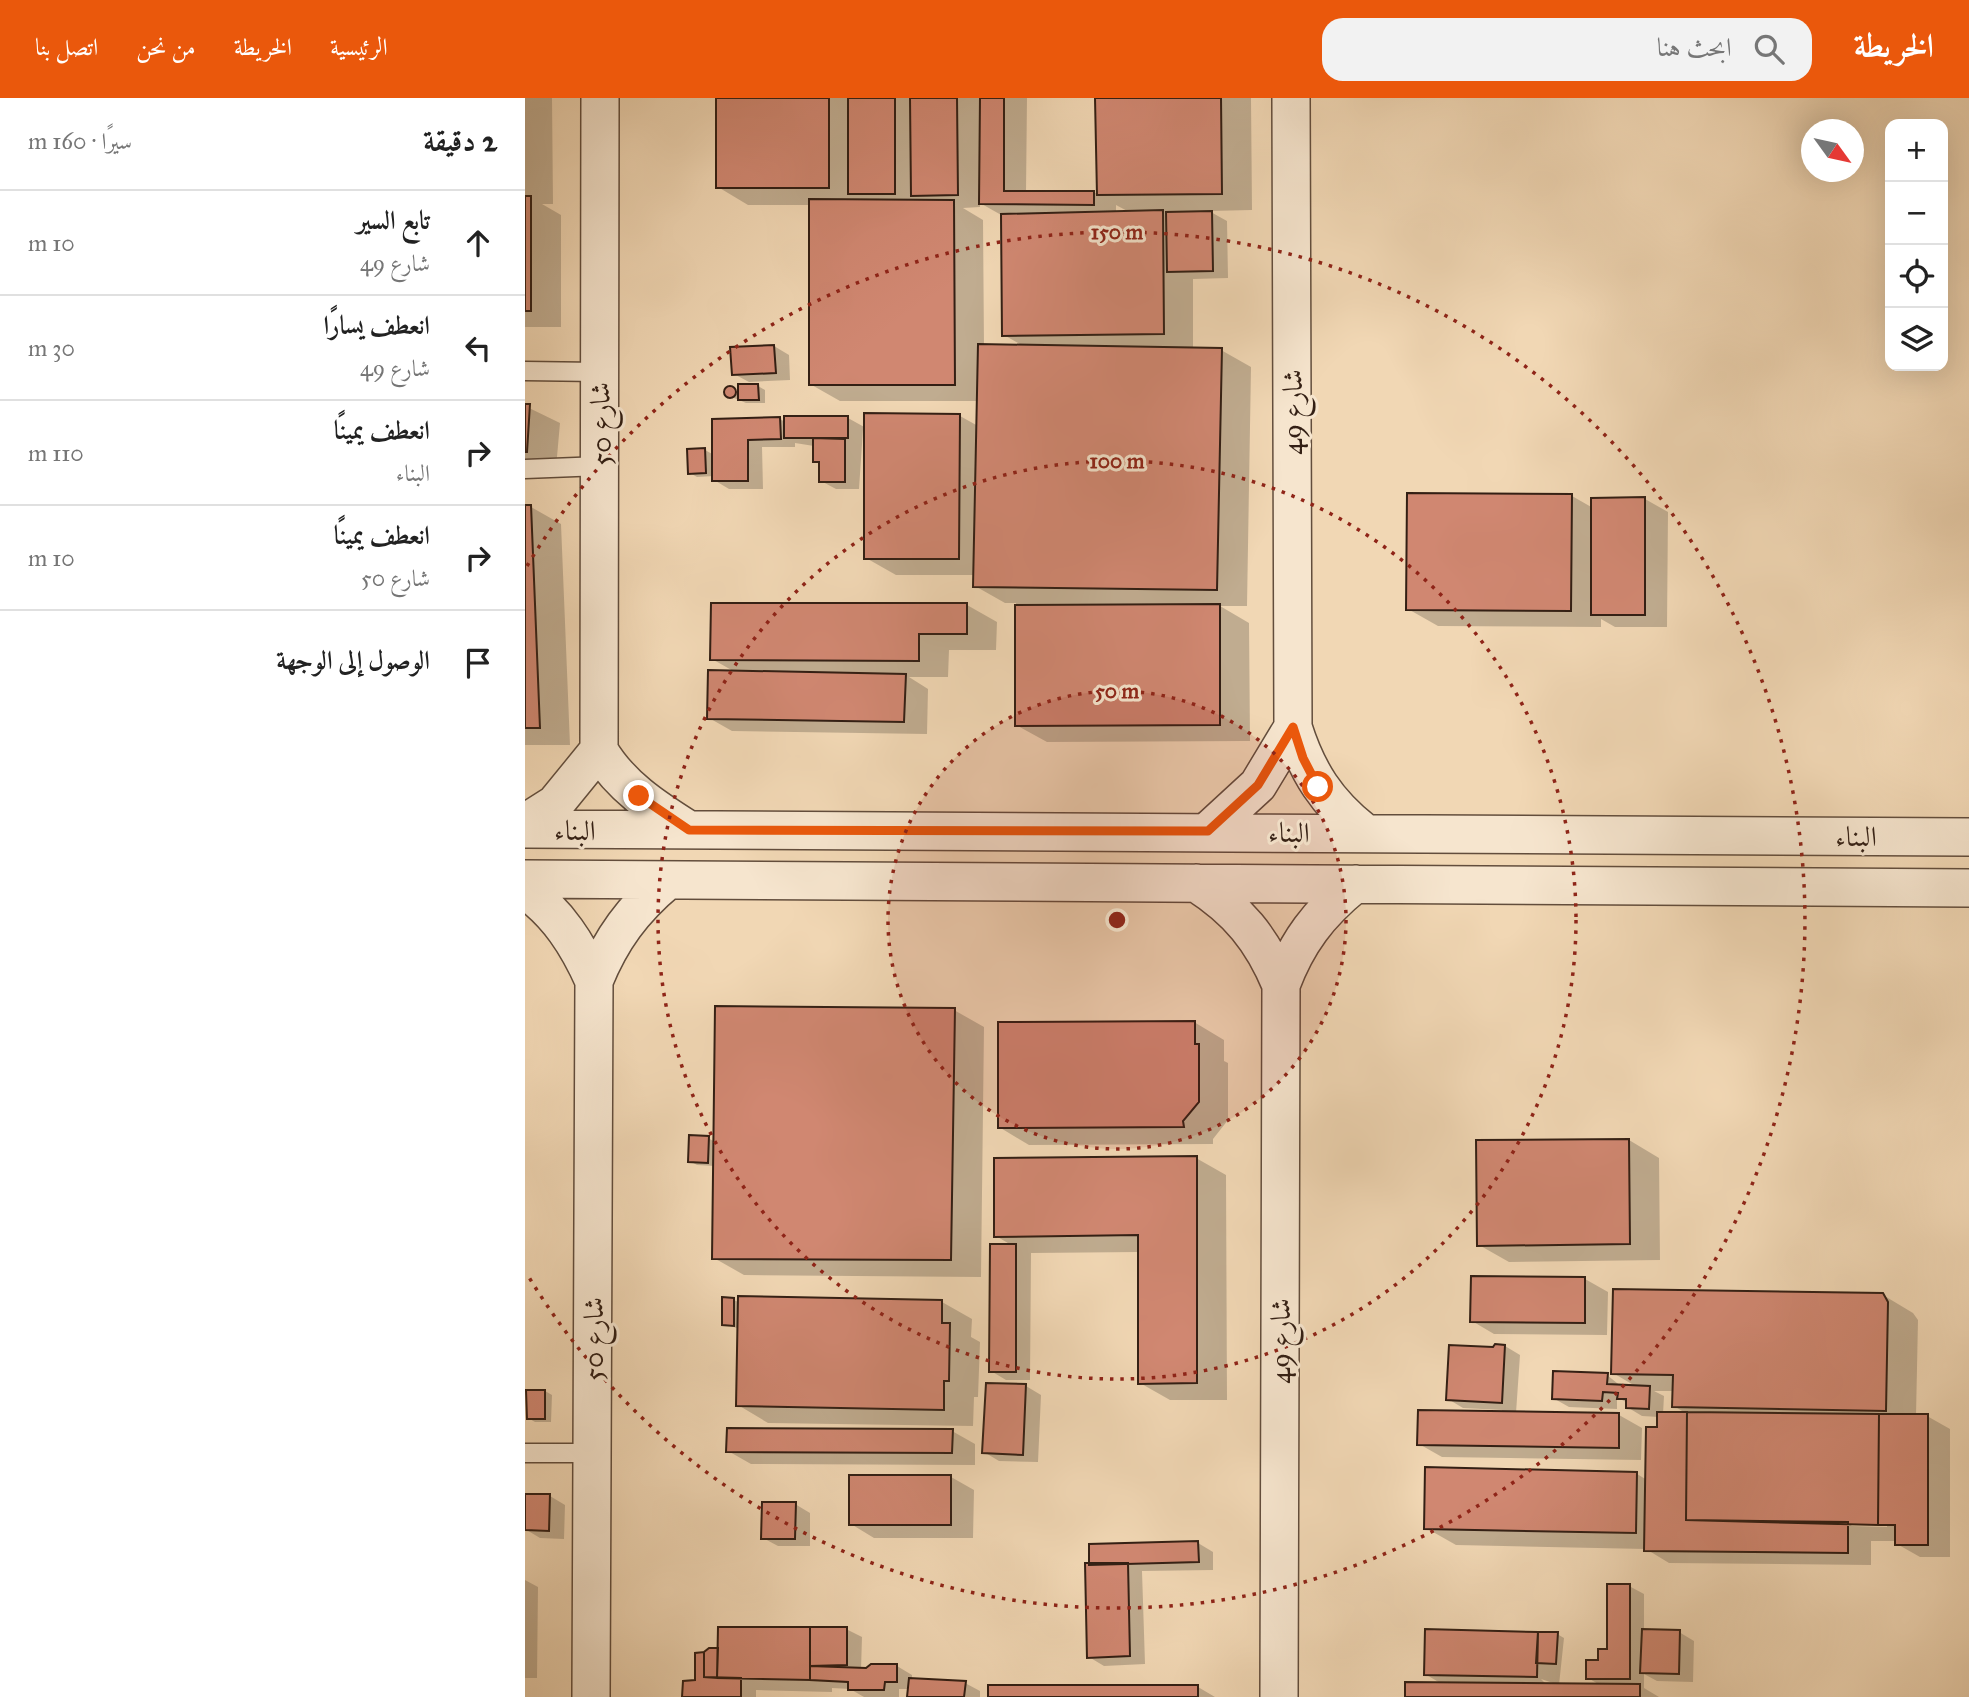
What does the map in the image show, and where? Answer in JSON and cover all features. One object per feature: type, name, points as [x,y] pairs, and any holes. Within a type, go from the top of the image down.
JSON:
[{"type":"street","name":"شارع 50","points":[[599,750],[600,98]]},
{"type":"street","name":"شارع 49","points":[[1291,98],[1293,727],[1303,758],[1318,787],[1339,812],[1364,832]]},
{"type":"street","points":[[1208,831],[1258,785],[1293,727]]},
{"type":"street","points":[[525,823],[555,804],[599,750],[612,771],[639,796],[689,830]]},
{"type":"street","points":[[1933,836],[1969,808]]},
{"type":"street","name":"البناء","points":[[525,829],[1969,837]]},
{"type":"street","name":"البناء","points":[[525,879],[1969,888]]},
{"type":"street","name":"شارع 50","points":[[591,1697],[594,981],[606,952],[622,925],[668,880]]},
{"type":"street","name":"شارع 49","points":[[1196,883],[1225,902],[1249,925],[1268,954],[1281,985]]},
{"type":"street","name":"شارع 49","points":[[1279,1697],[1281,985],[1292,955],[1309,928],[1330,904],[1355,884]]},
{"type":"street","points":[[1931,887],[1969,917]]},
{"type":"street","name":"شارع 50","points":[[525,890],[561,922],[580,950],[594,981]]},
{"type":"lane","points":[[525,371],[599,372]]},
{"type":"lane","points":[[525,469],[601,466]]},
{"type":"lane","points":[[525,1453],[592,1453]]},
{"type":"building","points":[[716,98],[829,98],[829,188],[716,188]]},
{"type":"building","points":[[848,98],[895,98],[895,194],[848,194]]},
{"type":"building","points":[[910,98],[957,98],[958,195],[911,196]]},
{"type":"building","points":[[980,98],[1004,98],[1004,191],[1094,191],[1094,205],[979,204]]},
{"type":"building","points":[[1095,98],[1221,98],[1222,194],[1097,195]]},
{"type":"building","points":[[525,196],[531,196],[531,311],[525,311]]},
{"type":"building","points":[[809,199],[954,200],[955,385],[809,385]]},
{"type":"building","points":[[1163,210],[1164,334],[1002,336],[1001,214]]},
{"type":"building","points":[[1212,211],[1213,271],[1167,272],[1166,212]]},
{"type":"building","points":[[978,344],[1222,348],[1217,590],[973,587]]},
{"type":"building","points":[[774,345],[776,373],[732,375],[730,347]]},
{"type":"building","points":[[738,384],[758,384],[759,400],[738,400]]},
{"type":"building","points":[[730,386],[736,392],[730,398],[724,392]]},
{"type":"building","points":[[525,404],[530,404],[527,452],[525,452]]},
{"type":"building","points":[[864,413],[960,414],[959,559],[864,559]]},
{"type":"building","points":[[784,416],[848,416],[848,438],[784,438]]},
{"type":"building","points":[[780,417],[781,439],[748,440],[748,481],[712,481],[712,419]]},
{"type":"building","points":[[813,438],[845,439],[845,482],[819,482],[819,462],[813,462]]},
{"type":"building","points":[[705,448],[706,473],[688,474],[687,449]]},
{"type":"building","points":[[1407,493],[1572,494],[1571,611],[1406,610]]},
{"type":"building","points":[[1645,497],[1645,615],[1591,615],[1591,498]]},
{"type":"building","points":[[525,505],[531,505],[540,728],[525,728]]},
{"type":"building","points":[[711,603],[967,603],[967,634],[919,634],[919,661],[710,660]]},
{"type":"building","points":[[1220,604],[1220,725],[1015,726],[1015,605]]},
{"type":"building","points":[[708,670],[906,674],[904,722],[707,719]]},
{"type":"building","points":[[715,1006],[955,1008],[951,1260],[712,1259]]},
{"type":"building","points":[[1195,1021],[1195,1044],[1199,1044],[1199,1102],[1183,1121],[1184,1127],[998,1128],[998,1022]]},
{"type":"building","points":[[689,1135],[709,1136],[708,1163],[688,1162]]},
{"type":"building","points":[[1629,1139],[1630,1244],[1477,1246],[1476,1140]]},
{"type":"building","points":[[1197,1156],[1197,1383],[1138,1384],[1138,1235],[994,1237],[994,1158]]},
{"type":"building","points":[[990,1244],[1016,1244],[1016,1372],[989,1372]]},
{"type":"building","points":[[1471,1276],[1585,1277],[1585,1323],[1470,1322]]},
{"type":"building","points":[[1613,1289],[1883,1293],[1888,1302],[1886,1411],[1672,1407],[1673,1375],[1611,1374]]},
{"type":"building","points":[[738,1296],[942,1300],[942,1323],[950,1323],[949,1381],[944,1381],[944,1410],[736,1406]]},
{"type":"building","points":[[722,1297],[734,1298],[734,1326],[722,1325]]},
{"type":"building","points":[[1495,1344],[1505,1345],[1502,1403],[1446,1400],[1449,1345],[1493,1347]]},
{"type":"building","points":[[1553,1371],[1608,1373],[1607,1384],[1650,1386],[1649,1409],[1626,1408],[1626,1399],[1617,1399],[1618,1393],[1603,1392],[1602,1401],[1552,1399]]},
{"type":"building","points":[[986,1383],[1026,1384],[1023,1455],[982,1453]]},
{"type":"building","points":[[526,1390],[545,1390],[545,1419],[527,1419]]},
{"type":"building","points":[[1418,1410],[1619,1413],[1619,1448],[1417,1445]]},
{"type":"building","points":[[1657,1412],[1687,1412],[1686,1520],[1848,1522],[1848,1553],[1644,1551],[1646,1427],[1657,1427]]},
{"type":"building","points":[[1687,1412],[1879,1414],[1878,1525],[1686,1520]]},
{"type":"building","points":[[1879,1414],[1928,1414],[1928,1545],[1895,1545],[1895,1525],[1878,1525]]},
{"type":"building","points":[[727,1428],[953,1429],[952,1453],[726,1452]]},
{"type":"building","points":[[1425,1467],[1637,1472],[1636,1533],[1424,1529]]},
{"type":"building","points":[[849,1475],[951,1475],[951,1525],[849,1525]]},
{"type":"building","points":[[525,1494],[550,1494],[549,1531],[525,1530]]},
{"type":"building","points":[[762,1502],[796,1502],[795,1539],[761,1539]]},
{"type":"building","points":[[1198,1541],[1199,1562],[1089,1565],[1089,1544]]},
{"type":"building","points":[[1085,1563],[1128,1563],[1130,1656],[1087,1658]]},
{"type":"building","points":[[1607,1584],[1630,1584],[1630,1679],[1586,1679],[1586,1660],[1598,1660],[1598,1649],[1607,1649]]},
{"type":"building","points":[[718,1627],[810,1627],[810,1680],[717,1678]]},
{"type":"building","points":[[810,1627],[847,1627],[847,1665],[810,1666]]},
{"type":"building","points":[[1425,1629],[1538,1632],[1537,1677],[1424,1675]]},
{"type":"building","points":[[1642,1629],[1680,1630],[1679,1674],[1640,1673]]},
{"type":"building","points":[[1538,1632],[1558,1632],[1556,1664],[1536,1663]]},
{"type":"building","points":[[709,1648],[718,1648],[717,1678],[704,1677],[704,1652]]},
{"type":"building","points":[[704,1652],[704,1677],[741,1678],[741,1697],[682,1697],[683,1681],[695,1680],[695,1653]]},
{"type":"building","points":[[871,1664],[897,1664],[897,1682],[885,1682],[884,1690],[848,1690],[848,1682],[810,1680],[810,1666],[866,1668]]},
{"type":"building","points":[[909,1678],[966,1681],[964,1697],[907,1697]]},
{"type":"building","points":[[1405,1682],[1640,1684],[1640,1697],[1405,1697]]},
{"type":"building","points":[[988,1685],[1198,1685],[1198,1697],[988,1697]]},
{"type":"route","points":[[639,796],[689,830],[1208,831],[1258,785],[1293,727],[1303,758],[1318,787]]}]
